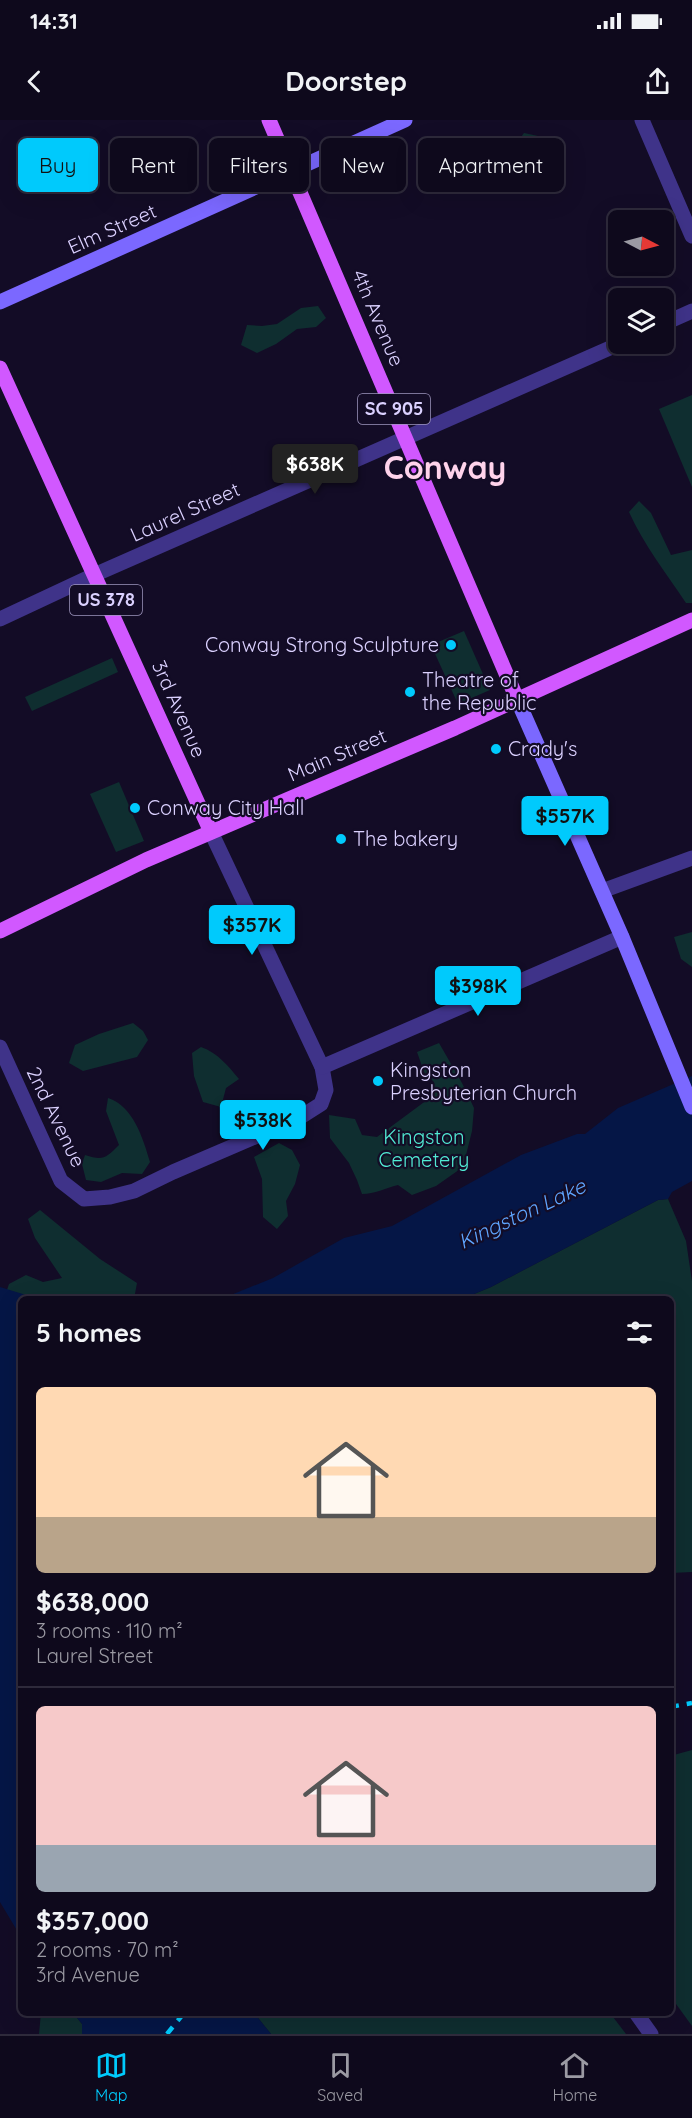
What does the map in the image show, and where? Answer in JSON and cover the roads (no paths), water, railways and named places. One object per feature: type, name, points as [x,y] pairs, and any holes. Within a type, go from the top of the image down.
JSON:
[{"type":"main road","name":"4th Avenue","points":[[269,120],[277,138]]},
{"type":"main road","name":"Elm Street","points":[[309,163],[405,120]]},
{"type":"main road","name":"Elm Street","points":[[0,302],[244,192]]},
{"type":"main road","name":"4th Avenue","points":[[300,192],[517,699]]},
{"type":"main road","name":"3rd Avenue","points":[[0,368],[211,832]]},
{"type":"main road","name":"Main Street","points":[[0,932],[104,879],[455,728],[692,620]]},
{"type":"main road","name":"SC 905","points":[[517,699],[662,1030],[692,1107]]},
{"type":"street","points":[[642,120],[692,236]]},
{"type":"street","points":[[674,319],[692,311]]},
{"type":"street","name":"Laurel Street","points":[[0,619],[406,436],[608,349]]},
{"type":"street","name":"3rd Avenue","points":[[211,832],[322,1067]]},
{"type":"street","points":[[602,891],[692,858]]},
{"type":"street","points":[[322,1067],[622,937]]},
{"type":"street","name":"2nd Avenue","points":[[0,1047],[4,1066],[61,1181],[84,1199],[110,1197],[134,1191],[299,1118],[321,1104],[327,1090],[322,1067]]},
{"type":"street","points":[[638,2016],[651,2034]]},
{"type":"water","name":"Kingston Lake","points":[[692,1076],[692,1181],[672,1192],[668,1199],[658,1200],[491,1287],[469,1296],[228,1296],[273,1278],[344,1238],[392,1226],[521,1155],[577,1134],[585,1134],[618,1108]]},
{"type":"water","points":[[0,1287],[29,1296],[18,1296],[18,1932],[0,1902]]},
{"type":"water","points":[[75,2016],[256,2016],[271,2034],[82,2034],[82,2024]]},
{"type":"railway","points":[[674,1706],[692,1703]]},
{"type":"railway","points":[[167,2034],[182,2016]]},
{"type":"place","name":"Conway Strong Sculpture","points":[[451,645]]},
{"type":"place","name":"Theatre of the Republic","points":[[410,692]]},
{"type":"place","name":"Crady's","points":[[496,749]]},
{"type":"place","name":"Conway City Hall","points":[[135,808]]},
{"type":"place","name":"The bakery","points":[[341,839]]},
{"type":"place","name":"Kingston Presbyterian Church","points":[[378,1081]]},
{"type":"district","name":"Conway","points":[[445,468]]},
{"type":"park label","name":"Kingston Cemetery","points":[[424,1148]]}]
